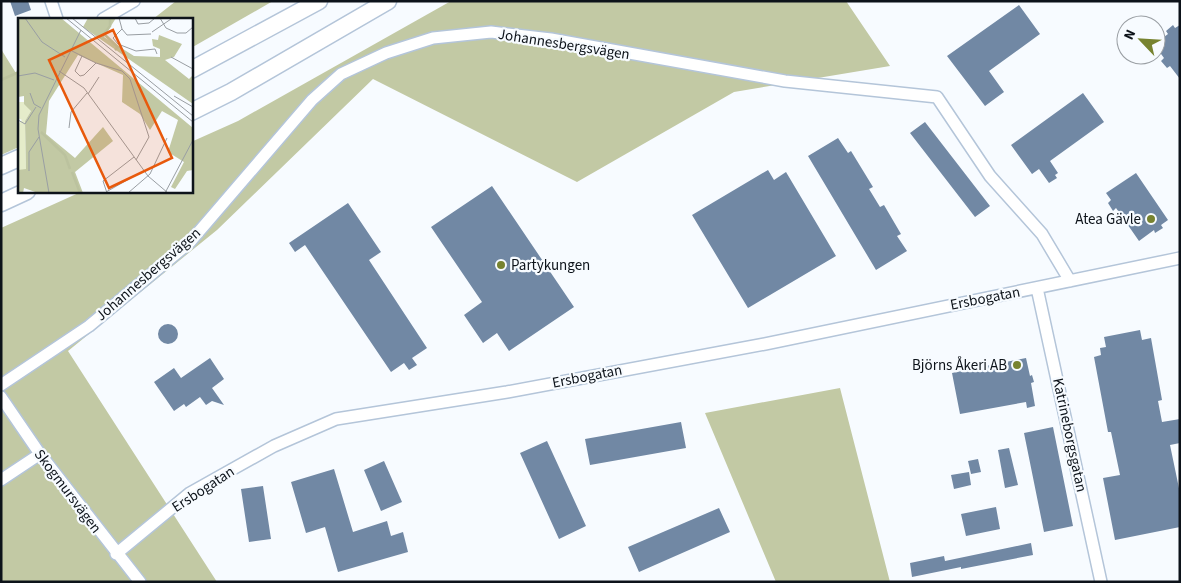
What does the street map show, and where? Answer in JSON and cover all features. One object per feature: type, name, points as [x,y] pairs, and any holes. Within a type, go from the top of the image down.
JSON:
[{"type":"highway","points":[[192,69],[319,1]]},
{"type":"highway","points":[[192,112],[231,92],[388,1]]},
{"type":"highway","points":[[1,166],[18,158]]},
{"type":"highway","points":[[1,203],[25,192]]},
{"type":"street","points":[[51,1],[57,18]]},
{"type":"street","points":[[105,18],[134,1]]},
{"type":"street","name":"Johannesbergsvägen","points":[[1,385],[89,326],[190,242],[312,100],[341,74],[386,53],[433,38],[491,32],[551,39],[785,81],[937,97],[990,176],[1042,234],[1070,281]]},
{"type":"street","name":"Ersbogatan","points":[[116,554],[190,493],[274,446],[336,419],[507,392],[765,344],[1180,258]]},
{"type":"street","name":"Katrineborgsgatan","points":[[1037,288],[1101,582]]},
{"type":"street","name":"Skogmursvägen","points":[[1,397],[40,454],[116,554],[140,582]]},
{"type":"street","points":[[1,480],[40,454]]},
{"type":"green space","points":[[176,1],[273,1],[192,47],[192,18],[154,18]]},
{"type":"green space","points":[[451,1],[846,1],[890,66],[734,92],[577,182],[373,79],[217,230],[68,351],[217,582],[1,582],[1,228],[81,192],[192,192],[192,142],[238,121]]},
{"type":"green space","points":[[1,49],[18,76],[18,147],[1,155]]},
{"type":"green space","points":[[840,388],[890,582],[776,582],[705,413]]},
{"type":"building","points":[[10,1],[28,1],[31,10],[15,16]]},
{"type":"building","points":[[1019,5],[1040,34],[989,71],[1004,92],[985,106],[947,56]]},
{"type":"building","points":[[1173,25],[1175,28],[1180,25],[1180,79],[1170,66],[1167,68],[1164,65],[1166,65],[1166,36],[1168,34],[1166,31]]},
{"type":"building","points":[[1083,93],[1104,122],[1050,161],[1058,173],[1055,175],[1057,178],[1049,183],[1039,169],[1032,174],[1011,145]]},
{"type":"building","points":[[925,122],[990,206],[975,217],[910,133]]},
{"type":"building","points":[[838,138],[848,153],[851,151],[873,187],[869,189],[880,207],[884,205],[901,234],[897,236],[907,251],[876,270],[808,156]]},
{"type":"building","points":[[768,170],[774,180],[786,172],[836,256],[748,308],[692,215]]},
{"type":"building","points":[[1136,173],[1168,220],[1161,225],[1163,228],[1155,233],[1154,230],[1139,241],[1116,208],[1113,211],[1108,203],[1111,200],[1106,193]]},
{"type":"building","name":"Partykungen","points":[[492,186],[574,307],[509,351],[497,333],[483,343],[464,315],[482,302],[431,227]]},
{"type":"building","points":[[348,203],[381,252],[369,260],[427,348],[412,358],[417,365],[409,370],[404,363],[391,372],[305,245],[295,252],[289,243]]},
{"type":"building","points":[[168,324],[175,327],[178,334],[175,341],[168,344],[161,341],[158,334],[161,327]]},
{"type":"building","points":[[1140,330],[1142,340],[1151,338],[1162,400],[1158,401],[1162,422],[1180,419],[1180,443],[1170,445],[1180,493],[1180,527],[1115,540],[1103,478],[1120,475],[1111,432],[1108,432],[1094,357],[1101,355],[1100,348],[1106,347],[1104,337]]},
{"type":"building","points":[[210,358],[224,379],[212,388],[224,405],[212,401],[206,405],[200,397],[186,407],[184,404],[174,411],[154,382],[174,368],[181,378]]},
{"type":"building","points":[[1026,358],[1030,376],[1032,375],[1034,382],[1031,383],[1035,406],[1027,408],[1026,402],[960,414],[952,373]]},
{"type":"building","points":[[681,422],[686,448],[590,465],[585,439]]},
{"type":"building","points":[[1053,427],[1073,526],[1044,532],[1024,433]]},
{"type":"building","points":[[547,441],[586,526],[559,539],[520,453]]},
{"type":"building","points":[[1009,448],[1018,485],[1005,488],[998,450]]},
{"type":"building","points":[[978,459],[981,472],[971,474],[968,461]]},
{"type":"building","points":[[384,461],[402,502],[381,511],[364,470]]},
{"type":"building","points":[[334,469],[353,532],[387,521],[391,536],[403,532],[408,552],[338,572],[325,527],[306,533],[291,482]]},
{"type":"building","points":[[969,472],[971,485],[954,489],[951,475]]},
{"type":"building","points":[[263,486],[271,539],[249,542],[241,489]]},
{"type":"building","points":[[996,507],[1000,529],[966,536],[961,514]]},
{"type":"building","points":[[719,508],[730,532],[639,572],[628,547]]},
{"type":"building","points":[[1031,543],[1033,555],[912,577],[910,563],[944,556],[945,561]]},
{"type":"waterway","points":[[1,80],[18,72]]},
{"type":"place","name":"Atea Gävle","points":[[1151,219]]},
{"type":"place","name":"Partykungen","points":[[501,265]]},
{"type":"place","name":"Björns Åkeri AB","points":[[1017,365]]}]
